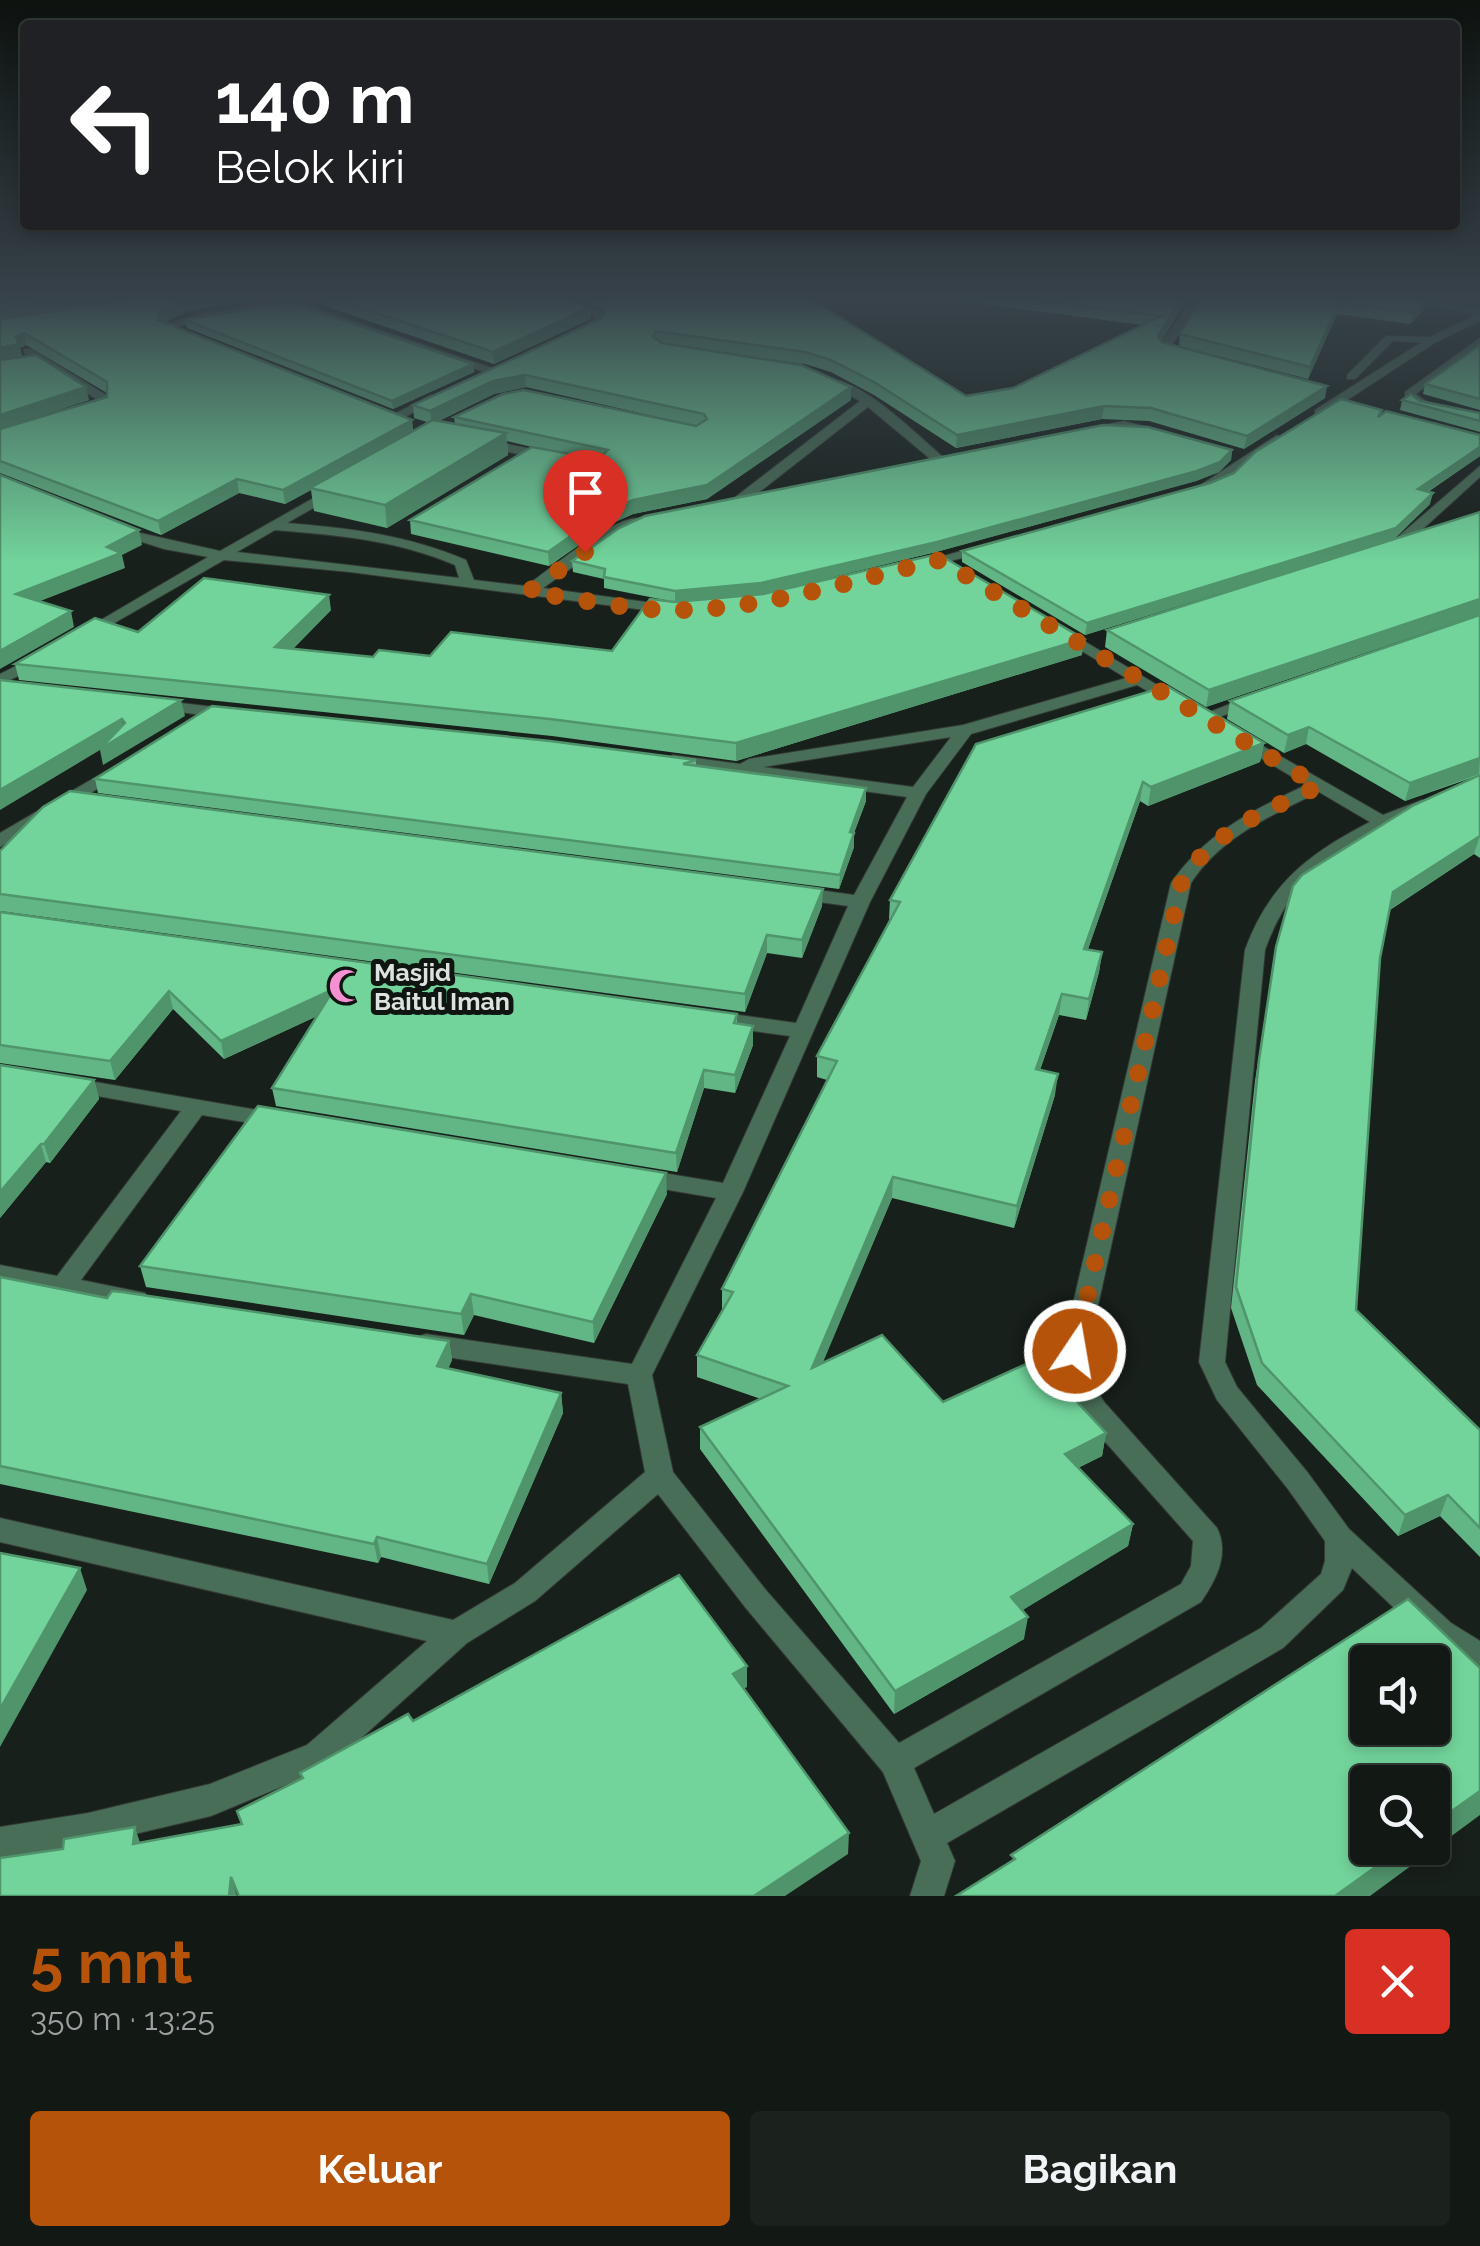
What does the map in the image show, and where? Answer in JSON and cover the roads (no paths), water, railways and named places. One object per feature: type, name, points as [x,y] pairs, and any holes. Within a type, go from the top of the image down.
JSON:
[{"type":"street","points":[[76,415],[101,406],[104,401],[82,386]]},
{"type":"street","points":[[838,386],[868,401],[938,459]]},
{"type":"street","points":[[1308,420],[1359,386]]},
{"type":"street","points":[[1422,386],[1409,397],[1480,418]]},
{"type":"street","points":[[395,417],[443,394]]},
{"type":"street","points":[[740,501],[868,401]]},
{"type":"street","points":[[378,410],[412,426]]},
{"type":"street","points":[[1065,434],[1124,425],[1181,438]]},
{"type":"street","points":[[1190,492],[1226,478],[1247,457],[1292,429]]},
{"type":"street","points":[[471,441],[564,459]]},
{"type":"street","points":[[514,462],[529,452]]},
{"type":"street","points":[[1231,452],[1247,457]]},
{"type":"street","points":[[920,463],[956,456]]},
{"type":"street","points":[[1398,544],[1480,470]]},
{"type":"street","points":[[70,643],[352,480]]},
{"type":"street","points":[[723,504],[776,493]]},
{"type":"street","points":[[528,592],[613,532],[656,517]]},
{"type":"street","points":[[108,525],[144,540],[222,555],[648,609],[690,609]]},
{"type":"street","points":[[272,526],[390,538],[425,546],[462,564],[468,584]]},
{"type":"street","points":[[390,538],[406,528]]},
{"type":"street","points":[[1380,550],[1431,535]]},
{"type":"street","points":[[904,568],[994,545]]},
{"type":"street","points":[[940,560],[956,569]]},
{"type":"street","points":[[1050,626],[1380,822]]},
{"type":"street","points":[[1082,645],[1101,639]]},
{"type":"street","points":[[0,683],[53,653]]},
{"type":"street","points":[[728,767],[964,730],[1136,680]]},
{"type":"street","points":[[0,683],[19,689]]},
{"type":"street","points":[[1205,717],[1260,698]]},
{"type":"street","points":[[132,702],[246,715]]},
{"type":"street","points":[[178,731],[208,712]]},
{"type":"street","points":[[927,1896],[938,1861],[895,1762],[755,1598],[660,1476],[640,1376],[731,1192],[860,902],[918,793],[964,730]]},
{"type":"street","points":[[649,758],[918,793]]},
{"type":"street","points":[[0,841],[132,760]]},
{"type":"street","points":[[895,1762],[1191,1593],[1202,1578],[1208,1562],[1206,1536],[1095,1411],[1080,1382],[1075,1351],[1181,884],[1208,846],[1239,825],[1319,786]]},
{"type":"street","points":[[1447,796],[1380,822],[1287,888],[1272,908],[1255,950],[1211,1340],[1216,1378],[1298,1480],[1338,1538],[1440,1632],[1480,1657]]},
{"type":"street","points":[[71,798],[111,804]]},
{"type":"street","points":[[781,891],[860,902]]},
{"type":"street","points":[[687,1015],[804,1031]]},
{"type":"street","points":[[39,1079],[300,1124]]},
{"type":"street","points":[[63,1286],[197,1106]]},
{"type":"street","points":[[614,1173],[731,1192]]},
{"type":"street","points":[[0,1274],[162,1304]]},
{"type":"street","points":[[392,1338],[640,1376]]},
{"type":"street","points":[[0,1843],[88,1829],[210,1800],[318,1756],[456,1634],[525,1592],[660,1476]]},
{"type":"street","points":[[0,1530],[456,1634]]},
{"type":"street","points":[[930,1836],[1272,1638],[1333,1581],[1340,1561],[1338,1538]]},
{"type":"place","name":"Masjid Baitul Iman","points":[[346,986]]}]
